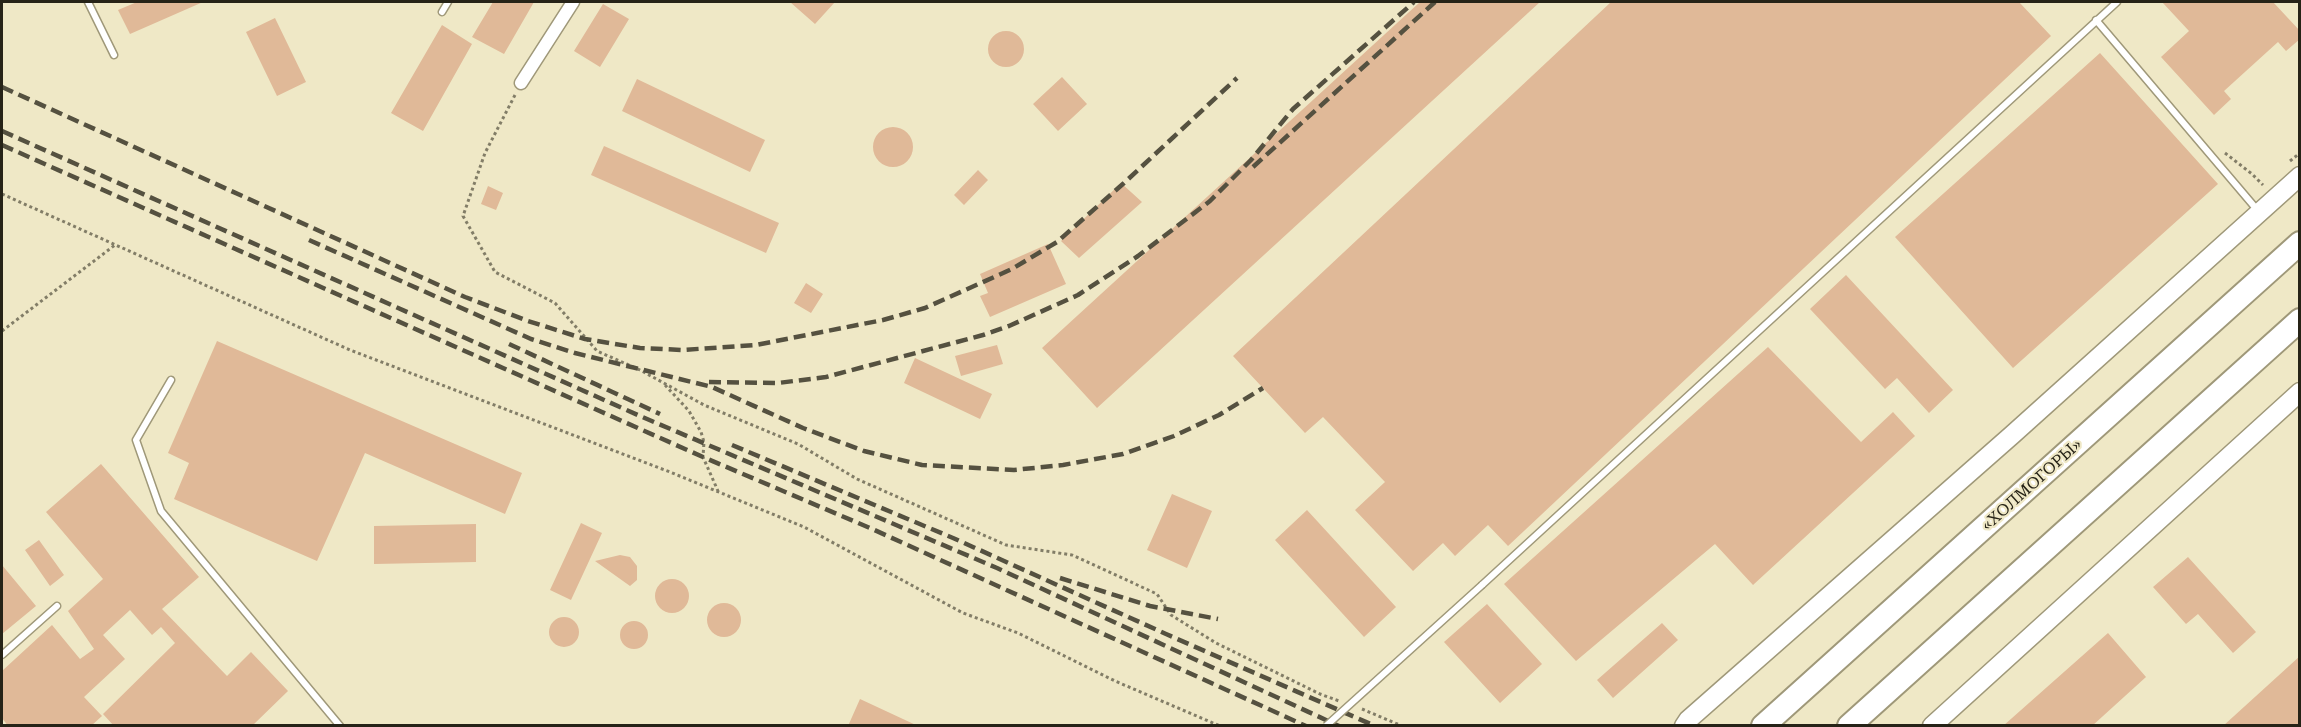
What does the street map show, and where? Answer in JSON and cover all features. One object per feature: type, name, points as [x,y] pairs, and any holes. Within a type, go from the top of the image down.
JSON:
[{"type":"highway","name":"«ХОЛМОГОРЫ»","points":[[1765,724],[2300,243]]},
{"type":"highway","points":[[1850,726],[2300,320]]},
{"type":"street","points":[[521,83],[573,2]]},
{"type":"street","points":[[1684,726],[1688,720],[2012,435],[2300,176]]},
{"type":"street","points":[[1932,726],[2300,392]]},
{"type":"lane","points":[[88,2],[114,55]]},
{"type":"lane","points":[[441,12],[448,2]]},
{"type":"lane","points":[[1326,726],[2117,2]]},
{"type":"lane","points":[[2096,20],[2259,212]]},
{"type":"lane","points":[[171,380],[136,440],[161,511],[340,726]]},
{"type":"lane","points":[[2,655],[57,606]]},
{"type":"path","points":[[521,83],[486,153],[463,216],[495,272],[555,303],[597,351],[661,381],[704,405],[798,444],[857,479],[1006,545],[1072,555],[1157,594],[1171,615],[1216,643],[1320,694],[1348,704]]},
{"type":"path","points":[[2222,151],[2263,185]]},
{"type":"path","points":[[2,194],[350,350],[804,527],[963,613],[1018,633],[1115,681],[1220,726]]},
{"type":"path","points":[[2,331],[115,245]]},
{"type":"path","points":[[661,381],[689,411],[701,432],[704,442],[703,457],[719,493]]},
{"type":"path","points":[[1358,708],[1402,726]]},
{"type":"building","points":[[137,2],[203,2],[130,34],[118,10]]},
{"type":"building","points":[[493,2],[534,2],[504,54],[472,37]]},
{"type":"building","points":[[790,2],[835,2],[815,24]]},
{"type":"building","points":[[1420,2],[1540,2],[1097,408],[1042,348]]},
{"type":"building","points":[[1611,2],[2019,2],[2051,36],[1508,546],[1488,525],[1455,556],[1443,543],[1413,571],[1355,510],[1385,482],[1323,417],[1305,433],[1233,356]]},
{"type":"building","points":[[2162,2],[2273,2],[2300,31],[2300,39],[2286,51],[2278,42],[2224,91],[2231,99],[2214,115],[2161,57],[2189,31]]},
{"type":"building","points":[[603,4],[629,19],[600,67],[574,51]]},
{"type":"building","points":[[275,18],[306,82],[277,96],[246,32]]},
{"type":"building","points":[[442,25],[472,44],[423,131],[391,113]]},
{"type":"building","points":[[1006,31],[1019,36],[1024,49],[1019,62],[1006,67],[993,62],[988,49],[993,36]]},
{"type":"building","points":[[2100,53],[2218,184],[2013,368],[1895,237]]},
{"type":"building","points":[[1062,77],[1087,104],[1058,131],[1033,104]]},
{"type":"building","points":[[637,79],[765,140],[750,172],[622,111]]},
{"type":"building","points":[[893,127],[901,128],[907,133],[912,139],[912,155],[907,161],[901,166],[893,167],[885,166],[879,161],[874,155],[873,147],[874,139],[879,133],[885,128]]},
{"type":"building","points":[[604,146],[779,223],[766,253],[591,175]]},
{"type":"building","points":[[978,170],[988,180],[964,205],[954,195]]},
{"type":"building","points":[[1121,183],[1142,202],[1079,258],[1061,241]]},
{"type":"building","points":[[488,186],[503,193],[496,210],[481,204]]},
{"type":"building","points":[[1048,244],[1066,284],[990,317],[980,296],[988,293],[980,274]]},
{"type":"building","points":[[1846,275],[1953,390],[1929,413],[1897,378],[1885,389],[1810,309]]},
{"type":"building","points":[[806,283],[823,294],[811,313],[794,303]]},
{"type":"building","points":[[217,341],[522,473],[505,514],[365,453],[317,561],[174,499],[189,463],[168,453]]},
{"type":"building","points":[[997,345],[1003,364],[961,376],[955,356]]},
{"type":"building","points":[[1768,347],[1861,442],[1893,412],[1915,436],[1753,585],[1715,544],[1576,661],[1504,584]]},
{"type":"building","points":[[915,358],[992,394],[980,419],[904,383]]},
{"type":"building","points":[[101,464],[199,577],[162,609],[227,676],[251,652],[288,691],[252,726],[114,726],[103,714],[175,643],[161,627],[152,635],[130,610],[103,635],[125,659],[84,697],[102,716],[91,726],[8,726],[2,718],[2,671],[52,625],[80,659],[94,649],[68,611],[103,579],[46,512]]},
{"type":"building","points":[[1172,494],[1212,511],[1187,568],[1147,550]]},
{"type":"building","points":[[1307,510],[1396,607],[1364,637],[1275,540]]},
{"type":"building","points":[[581,523],[602,533],[571,600],[550,590]]},
{"type":"building","points":[[476,524],[476,562],[374,564],[374,526]]},
{"type":"building","points":[[39,540],[64,575],[50,586],[25,550]]},
{"type":"building","points":[[620,555],[630,557],[637,566],[637,580],[630,586],[595,561]]},
{"type":"building","points":[[2188,557],[2256,632],[2233,653],[2198,614],[2186,624],[2153,587]]},
{"type":"building","points":[[2,565],[36,606],[2,634]]},
{"type":"building","points":[[672,579],[684,584],[689,596],[684,608],[672,613],[660,608],[655,596],[660,584]]},
{"type":"building","points":[[724,603],[736,608],[741,620],[736,632],[724,637],[712,632],[707,620],[712,608]]},
{"type":"building","points":[[1487,604],[1542,664],[1500,703],[1444,642]]},
{"type":"building","points":[[564,617],[575,621],[579,632],[575,643],[564,647],[553,643],[549,632],[553,621]]},
{"type":"building","points":[[634,621],[644,625],[648,635],[644,645],[634,649],[624,645],[620,635],[624,625]]},
{"type":"building","points":[[1662,623],[1678,640],[1613,698],[1597,680]]},
{"type":"building","points":[[2108,633],[2146,677],[2092,726],[2003,726]]},
{"type":"building","points":[[2300,656],[2300,726],[2223,726]]},
{"type":"building","points":[[860,699],[918,726],[848,726]]},
{"type":"railway","points":[[709,382],[778,383],[826,377],[983,335],[1078,295],[1138,256],[1210,201],[1251,160],[1293,109],[1414,2]]},
{"type":"railway","points":[[1253,167],[1435,2]]},
{"type":"railway","points":[[2,87],[465,297],[528,321],[585,339],[640,348],[682,350],[756,345],[883,320],[925,308],[1012,269],[1057,242],[1237,78]]},
{"type":"railway","points":[[2,131],[640,416],[997,568],[1339,726]]},
{"type":"railway","points":[[2,145],[703,457],[870,528],[1306,726]]},
{"type":"railway","points":[[309,240],[531,339],[575,353],[712,387],[803,428],[864,451],[922,465],[1014,470],[1063,465],[1123,454],[1174,436],[1219,415],[1263,388]]},
{"type":"railway","points":[[509,344],[660,414]]},
{"type":"railway","points":[[732,445],[953,538],[1375,726]]},
{"type":"railway","points":[[1060,578],[1150,606],[1218,619]]}]
